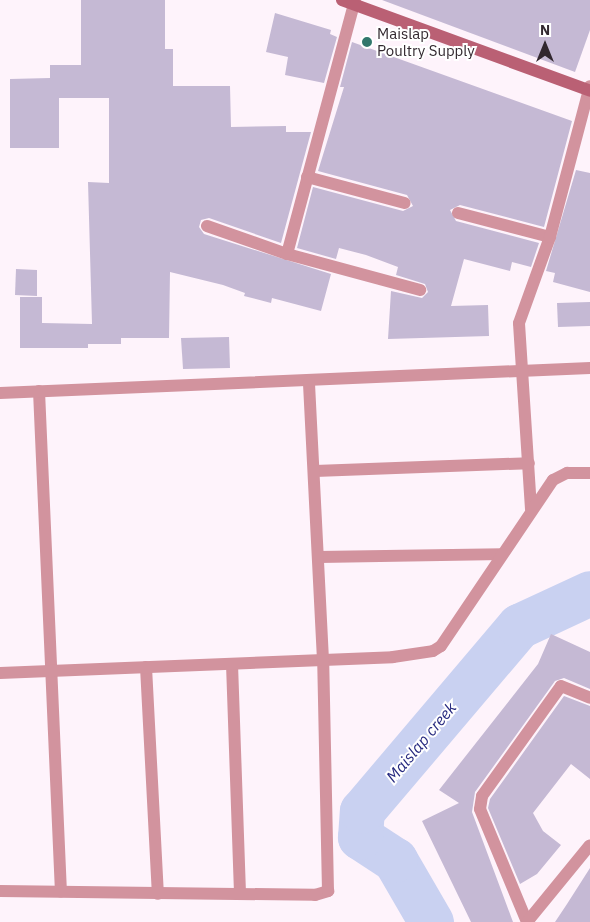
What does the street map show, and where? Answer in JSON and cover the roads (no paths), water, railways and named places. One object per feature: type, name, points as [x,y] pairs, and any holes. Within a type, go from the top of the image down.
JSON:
[{"type":"main road","points":[[350,1],[590,89]]},
{"type":"street","points":[[287,254],[350,1]]},
{"type":"street","points":[[531,509],[519,323],[550,238],[590,89]]},
{"type":"street","points":[[307,177],[405,204]]},
{"type":"street","points":[[458,213],[550,238]]},
{"type":"street","points":[[207,226],[287,254],[420,290]]},
{"type":"street","points":[[0,393],[309,382],[521,373],[590,368]]},
{"type":"street","points":[[0,891],[316,895],[328,891],[323,660],[316,471],[309,382]]},
{"type":"street","points":[[39,391],[61,892]]},
{"type":"street","points":[[316,471],[529,463]]},
{"type":"street","points":[[0,673],[393,657],[441,646],[531,509],[553,480],[567,473],[590,473]]},
{"type":"street","points":[[319,557],[502,554]]},
{"type":"street","points":[[232,664],[240,894]]},
{"type":"street","points":[[146,667],[158,894]]},
{"type":"street","points":[[590,698],[561,686],[482,796],[480,809],[527,922],[586,859],[590,846]]},
{"type":"waterway","name":"Maislap creek","points":[[431,922],[395,860],[360,837],[362,811],[519,626],[590,593]]},
{"type":"place","name":"Maislap Poultry Supply","points":[[367,42]]}]
